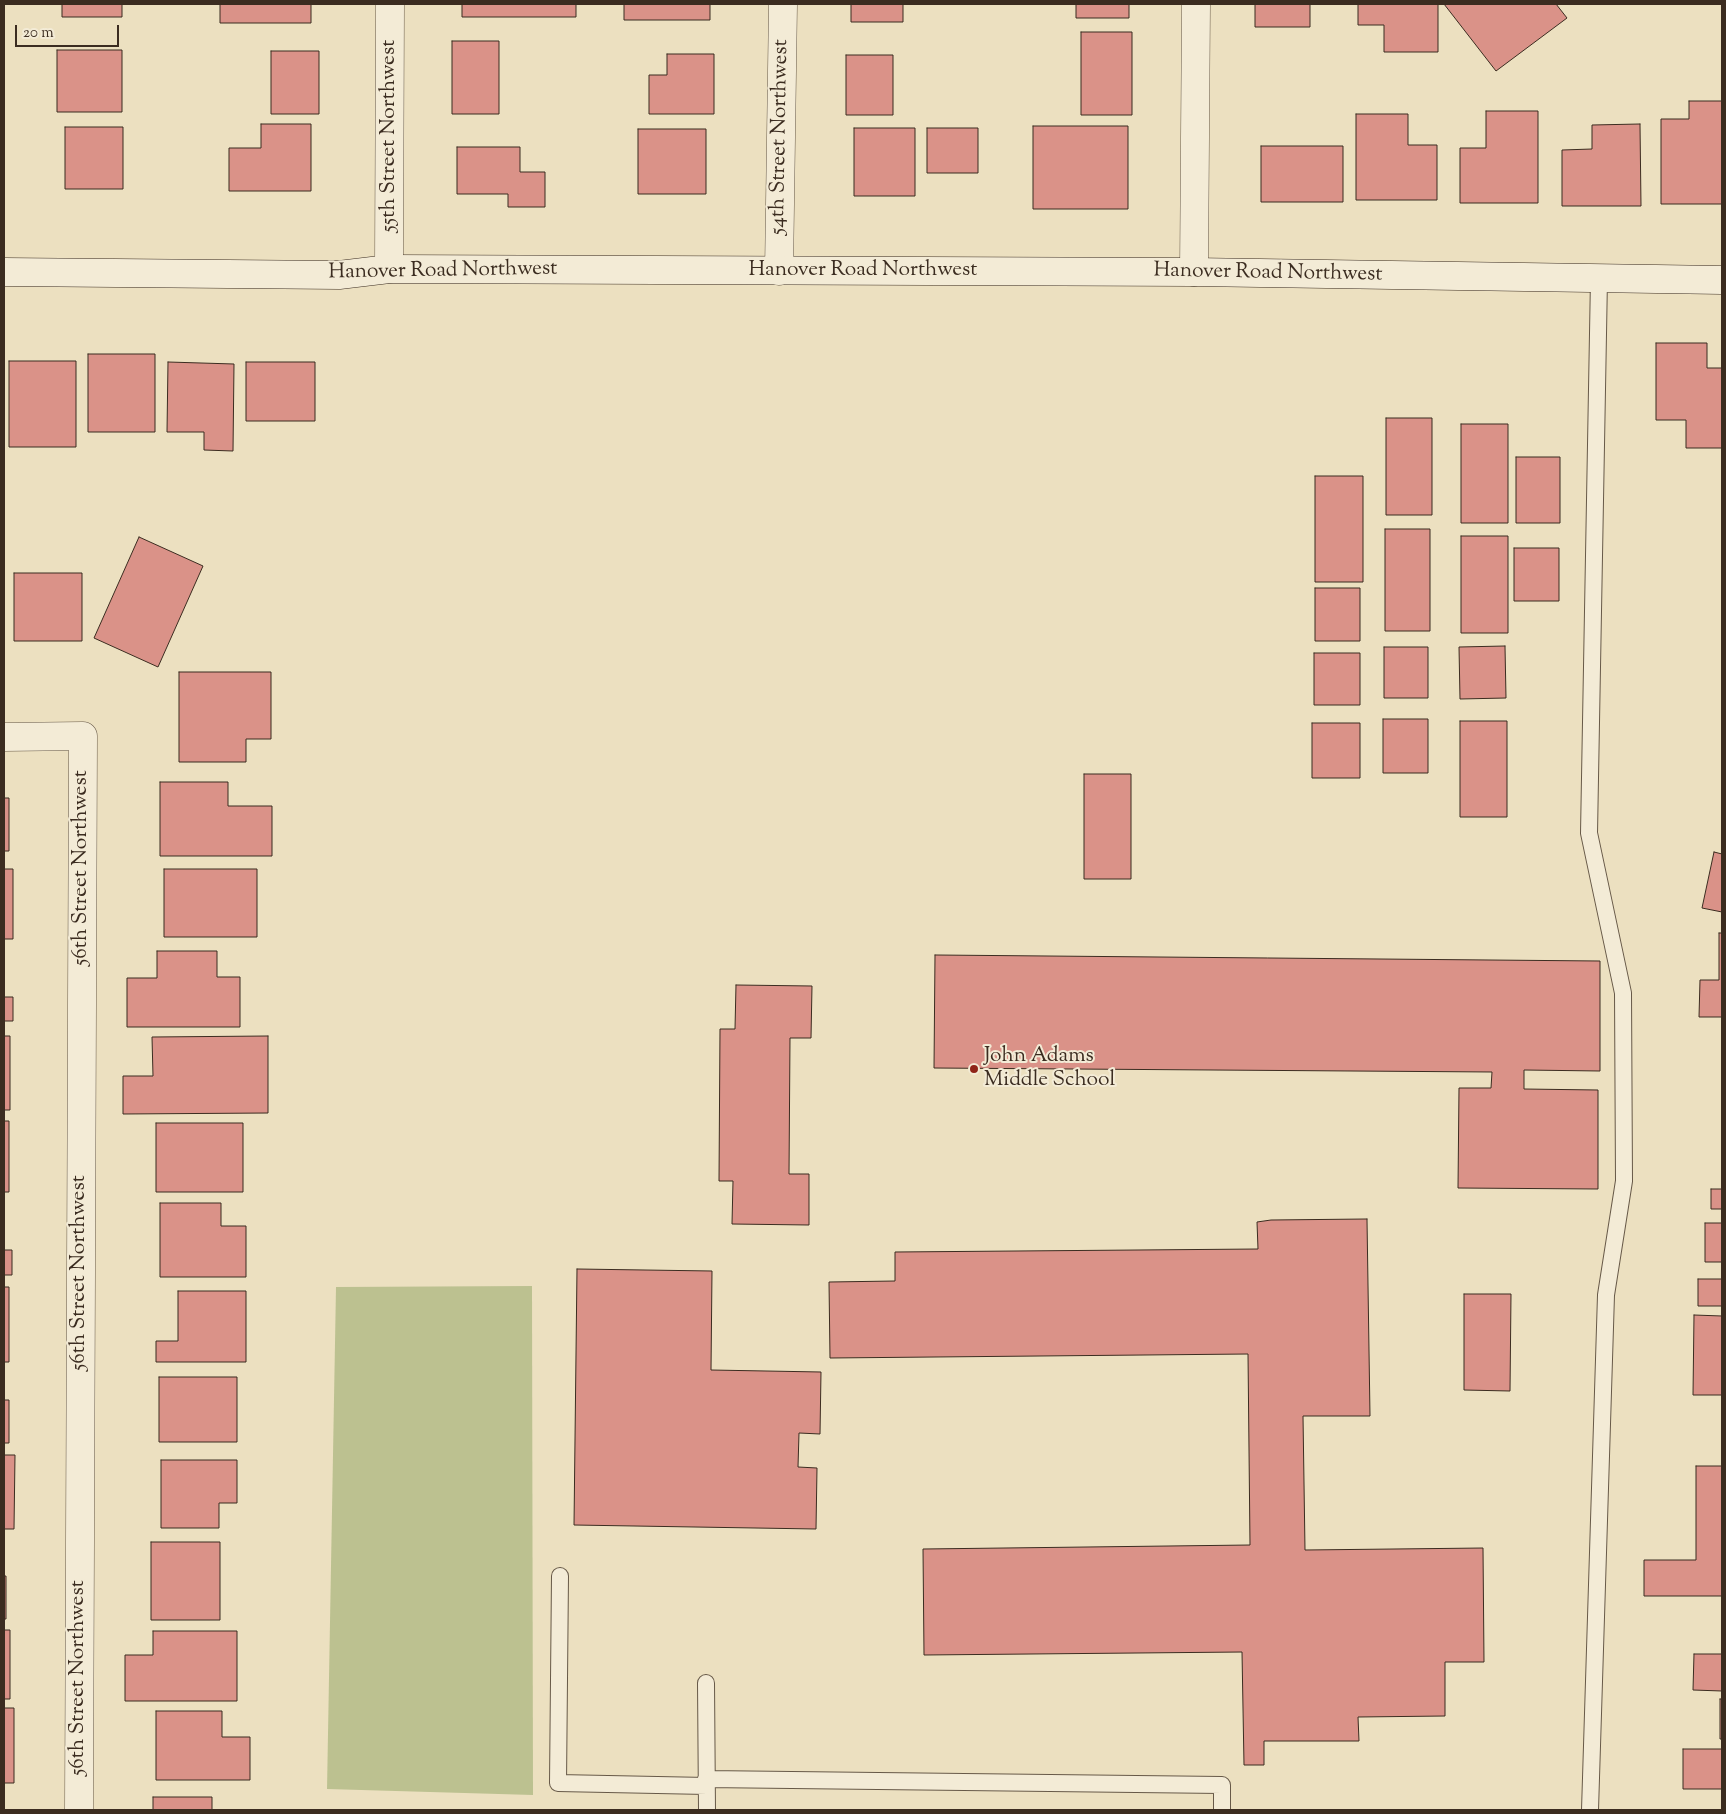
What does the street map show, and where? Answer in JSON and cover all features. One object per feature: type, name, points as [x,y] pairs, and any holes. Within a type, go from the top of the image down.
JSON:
[{"type":"street","name":"55th Street Northwest","points":[[390,4],[390,269]]},
{"type":"street","name":"54th Street Northwest","points":[[779,271],[783,4]]},
{"type":"street","points":[[1194,272],[1196,4]]},
{"type":"street","name":"Hanover Road Northwest","points":[[4,272],[339,275],[390,269],[1194,272],[1722,280]]},
{"type":"street","name":"56th Street Northwest","points":[[4,737],[83,736],[78,1810]]},
{"type":"lane","points":[[1590,1810],[1606,1295],[1624,1181],[1623,993],[1588,833],[1599,278]]},
{"type":"lane","points":[[560,1576],[558,1783],[1222,1785],[1222,1810]]},
{"type":"lane","points":[[706,1682],[706,1810]]},
{"type":"green space","points":[[532,1286],[533,1795],[327,1789],[336,1287]]},
{"type":"building","points":[[62,4],[122,4],[122,17],[62,17]]},
{"type":"building","points":[[220,4],[311,4],[311,23],[220,23]]},
{"type":"building","points":[[462,4],[576,4],[576,17],[462,17]]},
{"type":"building","points":[[624,4],[710,4],[710,20],[624,20]]},
{"type":"building","points":[[851,4],[903,4],[903,22],[851,22]]},
{"type":"building","points":[[1076,4],[1129,4],[1129,18],[1076,18]]},
{"type":"building","points":[[1255,4],[1310,4],[1310,27],[1255,27]]},
{"type":"building","points":[[1358,4],[1438,4],[1438,52],[1384,52],[1384,25],[1358,25]]},
{"type":"building","points":[[1444,4],[1556,4],[1567,18],[1496,71]]},
{"type":"building","points":[[1081,32],[1132,32],[1132,115],[1081,115]]},
{"type":"building","points":[[452,41],[499,41],[499,114],[452,114]]},
{"type":"building","points":[[57,50],[122,50],[122,112],[57,112]]},
{"type":"building","points":[[271,51],[319,51],[319,114],[271,114]]},
{"type":"building","points":[[667,54],[714,54],[714,114],[649,114],[649,75],[667,75]]},
{"type":"building","points":[[846,55],[893,55],[893,115],[846,115]]},
{"type":"building","points":[[1689,101],[1722,101],[1722,204],[1661,204],[1661,119],[1689,119]]},
{"type":"building","points":[[1486,111],[1538,111],[1538,203],[1460,203],[1460,148],[1486,148]]},
{"type":"building","points":[[1356,114],[1408,114],[1408,145],[1437,145],[1437,200],[1356,200]]},
{"type":"building","points":[[261,124],[311,124],[311,191],[229,191],[229,148],[261,148]]},
{"type":"building","points":[[1640,124],[1641,206],[1562,206],[1562,150],[1592,149],[1592,125]]},
{"type":"building","points":[[1033,126],[1128,126],[1128,209],[1033,209]]},
{"type":"building","points":[[65,127],[123,127],[123,189],[65,189]]},
{"type":"building","points":[[854,128],[915,128],[915,196],[854,196]]},
{"type":"building","points":[[927,128],[978,128],[978,173],[927,173]]},
{"type":"building","points":[[638,129],[706,129],[706,194],[638,194]]},
{"type":"building","points":[[1261,146],[1343,146],[1343,202],[1261,202]]},
{"type":"building","points":[[457,147],[520,147],[520,172],[545,172],[545,207],[508,207],[508,194],[457,194]]},
{"type":"building","points":[[1656,343],[1707,343],[1707,368],[1722,368],[1722,448],[1686,448],[1686,420],[1656,420]]},
{"type":"building","points":[[88,354],[155,354],[155,432],[88,432]]},
{"type":"building","points":[[9,361],[76,361],[76,447],[9,447]]},
{"type":"building","points":[[168,362],[234,364],[233,451],[204,450],[204,432],[167,432]]},
{"type":"building","points":[[246,362],[315,362],[315,421],[246,421]]},
{"type":"building","points":[[1386,418],[1432,418],[1432,515],[1386,515]]},
{"type":"building","points":[[1461,424],[1508,424],[1508,523],[1461,523]]},
{"type":"building","points":[[1516,457],[1560,457],[1560,523],[1516,523]]},
{"type":"building","points":[[1315,476],[1363,476],[1363,582],[1315,582]]},
{"type":"building","points":[[1385,529],[1430,529],[1430,631],[1385,631]]},
{"type":"building","points":[[1461,536],[1508,536],[1508,633],[1461,633]]},
{"type":"building","points":[[139,537],[203,566],[158,667],[94,638]]},
{"type":"building","points":[[1514,548],[1559,548],[1559,601],[1514,601]]},
{"type":"building","points":[[14,573],[82,573],[82,641],[14,641]]},
{"type":"building","points":[[1315,588],[1360,588],[1360,641],[1315,641]]},
{"type":"building","points":[[1505,646],[1506,698],[1460,699],[1459,647]]},
{"type":"building","points":[[1384,647],[1428,647],[1428,698],[1384,698]]},
{"type":"building","points":[[1314,653],[1360,653],[1360,705],[1314,705]]},
{"type":"building","points":[[179,672],[271,672],[271,739],[246,739],[246,762],[179,762]]},
{"type":"building","points":[[1383,719],[1428,719],[1428,773],[1383,773]]},
{"type":"building","points":[[1460,721],[1507,721],[1507,817],[1460,817]]},
{"type":"building","points":[[1312,723],[1360,723],[1360,778],[1312,778]]},
{"type":"building","points":[[1084,774],[1131,774],[1131,879],[1084,879]]},
{"type":"building","points":[[160,782],[228,782],[228,806],[272,806],[272,856],[160,856]]},
{"type":"building","points":[[4,798],[9,798],[9,851],[4,851]]},
{"type":"building","points":[[1714,852],[1722,854],[1722,912],[1702,908]]},
{"type":"building","points":[[4,869],[13,869],[13,939],[4,939]]},
{"type":"building","points":[[164,869],[257,869],[257,937],[164,937]]},
{"type":"building","points":[[1719,933],[1722,933],[1722,1017],[1699,1017],[1700,980],[1719,980]]},
{"type":"building","points":[[157,951],[217,951],[217,977],[240,977],[240,1027],[127,1027],[127,978],[157,978]]},
{"type":"building","points":[[935,955],[1600,961],[1600,1071],[1524,1070],[1524,1089],[1598,1090],[1598,1189],[1458,1188],[1459,1088],[1491,1088],[1492,1072],[934,1068]]},
{"type":"building","points":[[736,985],[812,986],[811,1038],[790,1038],[789,1174],[809,1174],[809,1225],[732,1224],[733,1181],[719,1181],[720,1029],[735,1029]]},
{"type":"building","points":[[4,997],[13,997],[13,1021],[4,1021]]},
{"type":"building","points":[[4,1036],[10,1036],[10,1110],[4,1110]]},
{"type":"building","points":[[268,1036],[268,1113],[123,1114],[123,1076],[153,1076],[152,1037]]},
{"type":"building","points":[[4,1121],[9,1121],[9,1192],[4,1192]]},
{"type":"building","points":[[156,1123],[243,1123],[243,1192],[156,1192]]},
{"type":"building","points":[[1711,1189],[1722,1189],[1722,1209],[1711,1209]]},
{"type":"building","points":[[160,1203],[221,1203],[221,1226],[246,1226],[246,1277],[160,1277]]},
{"type":"building","points":[[1367,1219],[1370,1416],[1303,1416],[1305,1550],[1483,1548],[1484,1662],[1445,1662],[1445,1716],[1358,1717],[1359,1741],[1264,1741],[1264,1765],[1244,1765],[1242,1652],[924,1655],[923,1549],[1250,1545],[1248,1354],[830,1358],[829,1282],[895,1281],[895,1252],[1258,1249],[1257,1222],[1271,1220]]},
{"type":"building","points":[[1705,1223],[1722,1223],[1722,1262],[1705,1262]]},
{"type":"building","points":[[4,1250],[12,1250],[12,1275],[4,1275]]},
{"type":"building","points":[[577,1269],[712,1271],[711,1370],[821,1372],[820,1434],[799,1433],[798,1467],[817,1468],[816,1529],[574,1525]]},
{"type":"building","points":[[1698,1279],[1722,1279],[1722,1306],[1698,1306]]},
{"type":"building","points":[[4,1287],[9,1287],[9,1362],[4,1362]]},
{"type":"building","points":[[178,1291],[246,1291],[246,1362],[156,1362],[156,1341],[178,1341]]},
{"type":"building","points":[[1464,1294],[1511,1294],[1510,1391],[1464,1390]]},
{"type":"building","points":[[1694,1315],[1722,1316],[1722,1395],[1693,1395]]},
{"type":"building","points":[[159,1377],[237,1377],[237,1442],[159,1442]]},
{"type":"building","points":[[4,1400],[9,1400],[9,1443],[4,1443]]},
{"type":"building","points":[[4,1455],[15,1455],[14,1529],[4,1529]]},
{"type":"building","points":[[161,1460],[237,1460],[237,1503],[219,1503],[219,1528],[161,1528]]},
{"type":"building","points":[[1696,1466],[1722,1466],[1722,1596],[1644,1596],[1644,1560],[1696,1560]]},
{"type":"building","points":[[151,1542],[220,1542],[220,1620],[151,1620]]},
{"type":"building","points":[[4,1576],[6,1576],[6,1619],[4,1619]]},
{"type":"building","points":[[4,1630],[10,1630],[10,1699],[4,1699]]},
{"type":"building","points":[[153,1631],[237,1631],[237,1701],[125,1701],[125,1655],[153,1655]]},
{"type":"building","points":[[1694,1654],[1722,1654],[1722,1691],[1693,1690]]},
{"type":"building","points":[[1720,1699],[1722,1699],[1722,1739],[1720,1739]]},
{"type":"building","points":[[4,1708],[14,1708],[14,1783],[4,1783]]},
{"type":"building","points":[[156,1711],[222,1711],[222,1737],[250,1737],[250,1780],[156,1780]]},
{"type":"building","points":[[1683,1749],[1722,1749],[1722,1789],[1683,1789]]},
{"type":"building","points":[[153,1797],[212,1797],[212,1810],[153,1810]]},
{"type":"place","name":"John Adams Middle School","points":[[974,1069]]}]
